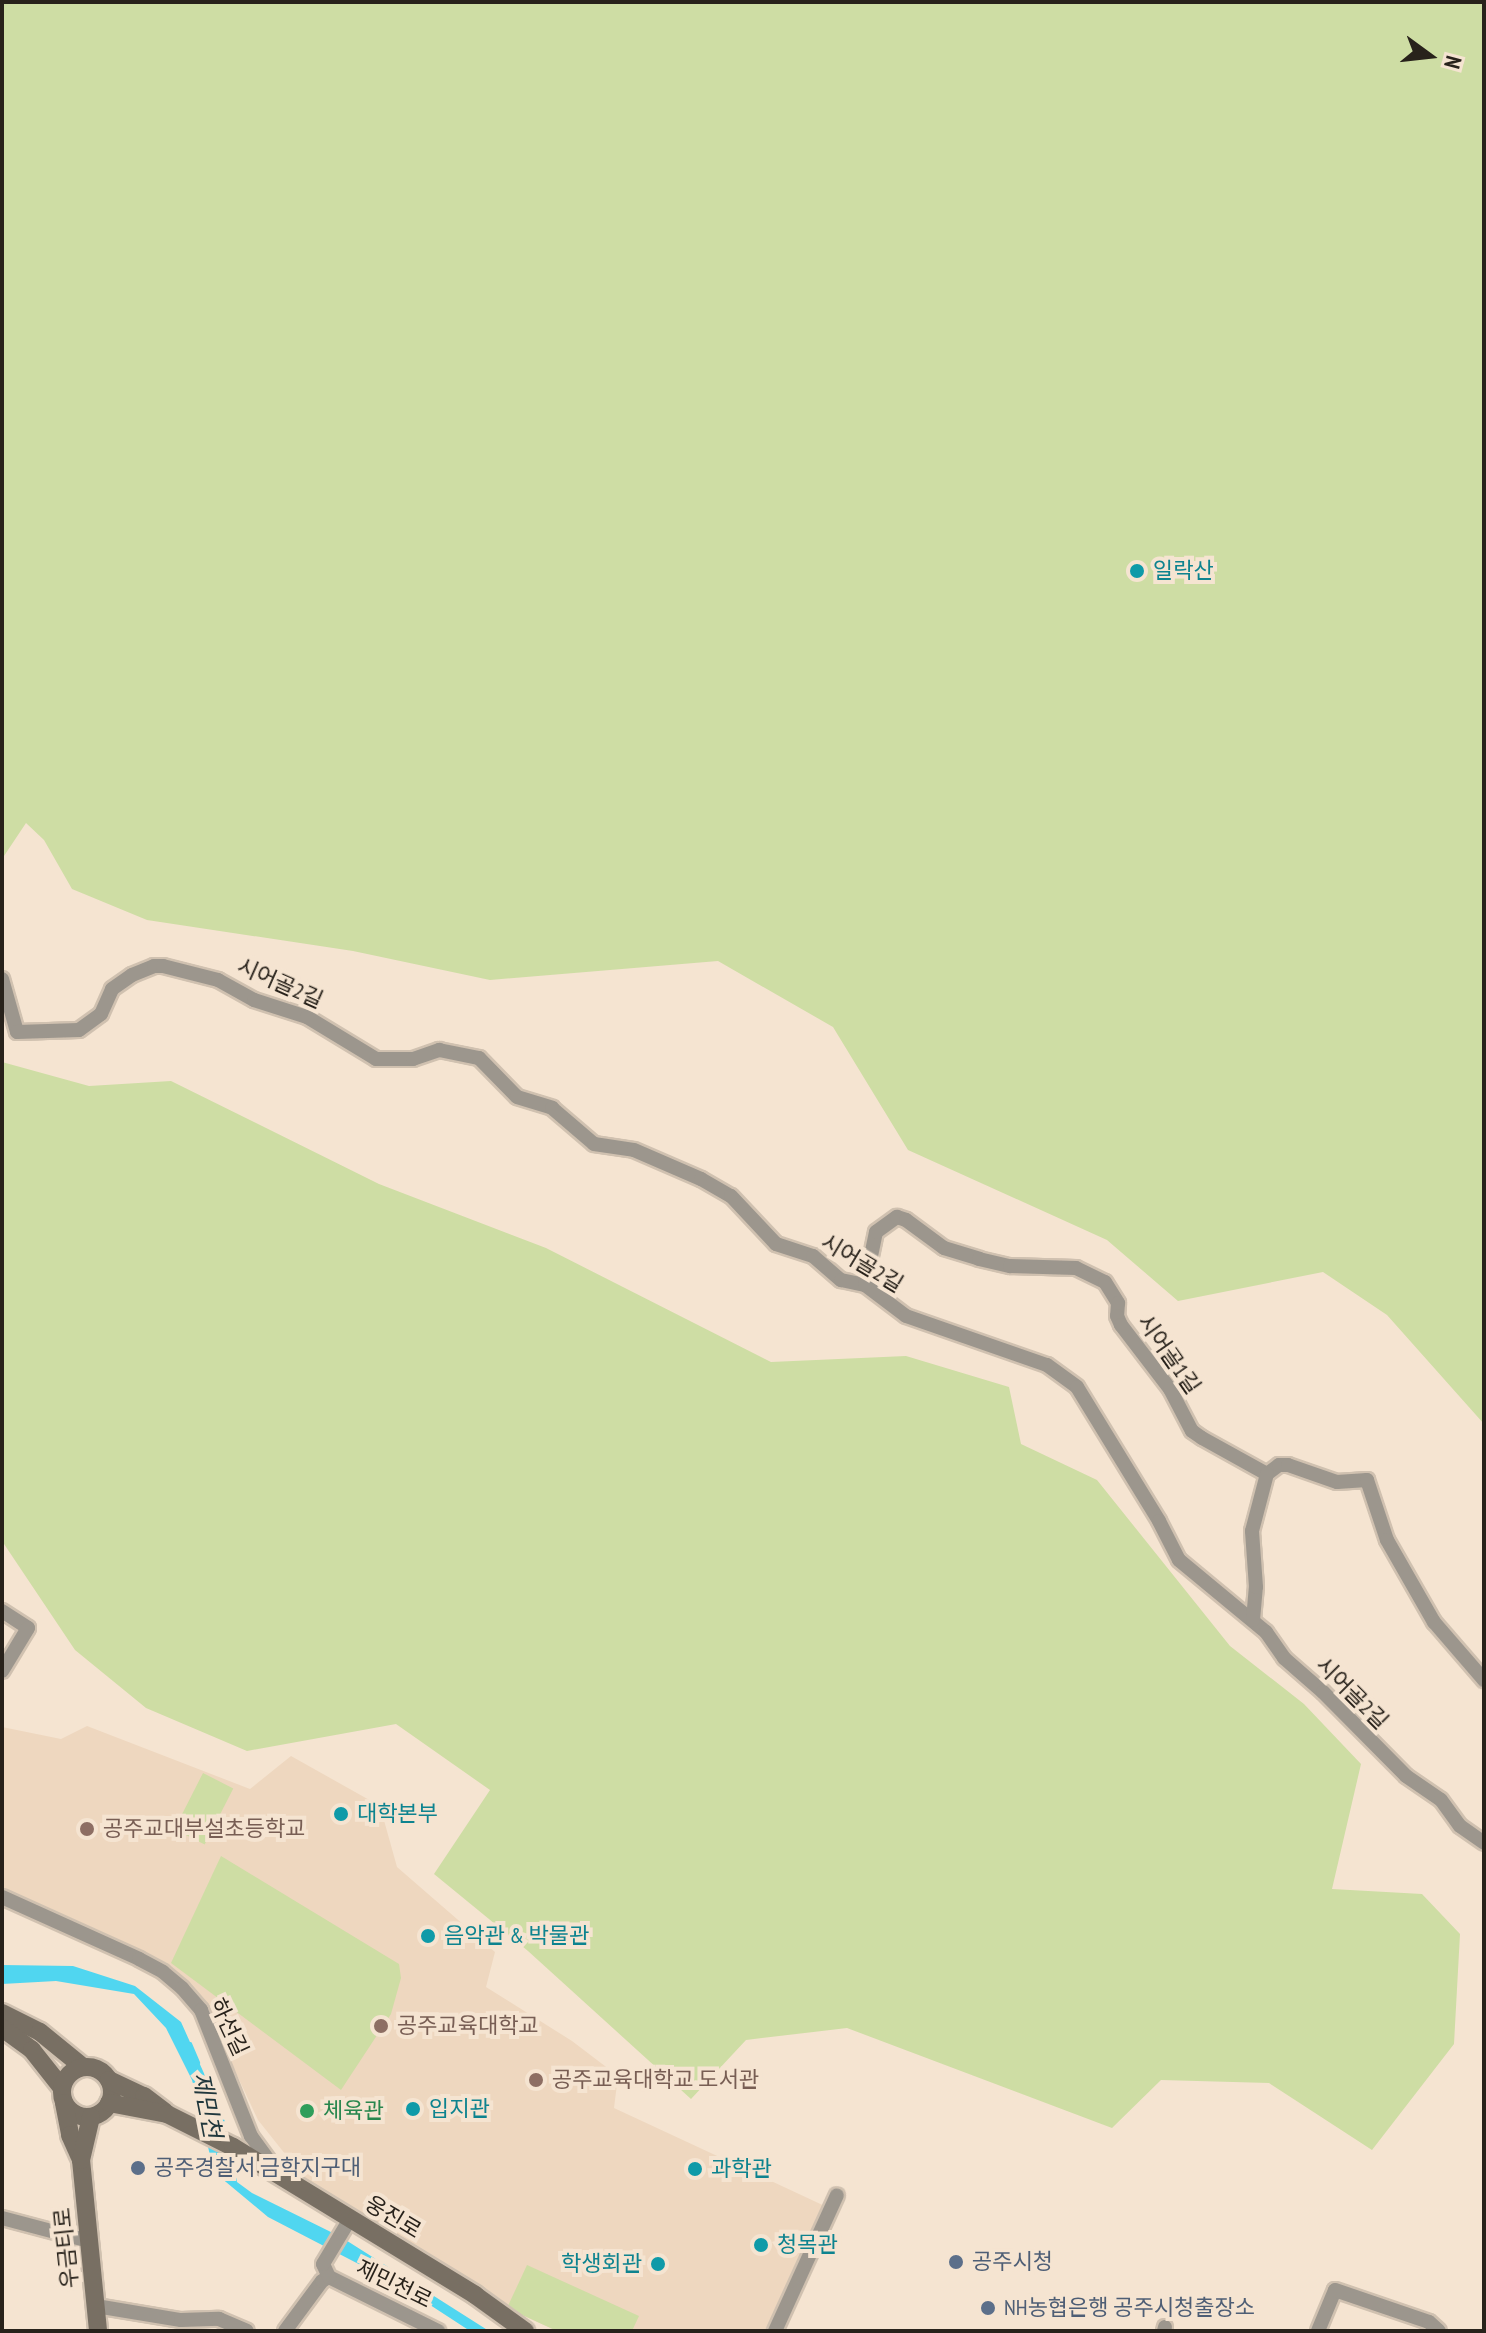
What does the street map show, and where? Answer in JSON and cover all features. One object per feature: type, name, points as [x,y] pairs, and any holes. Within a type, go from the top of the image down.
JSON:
[{"type":"main road","points":[[2,2013],[40,2032],[83,2067],[99,2069],[109,2080],[144,2096],[167,2114]]},
{"type":"main road","name":"우금티로","points":[[2,2028],[32,2050],[63,2096],[70,2135],[81,2160],[98,2331]]},
{"type":"main road","points":[[83,2067],[69,2074],[63,2096],[75,2114],[91,2117],[109,2103],[167,2114]]},
{"type":"main road","points":[[109,2080],[109,2103]]},
{"type":"main road","name":"웅진로","points":[[167,2114],[233,2147],[475,2295],[525,2331]]},
{"type":"main road","name":"우금티로","points":[[81,2160],[91,2117]]},
{"type":"street","name":"시어골2길","points":[[2,979],[17,1032],[79,1030],[101,1014],[112,989],[132,975],[154,966],[163,966],[218,980],[254,1000],[307,1017],[376,1059],[413,1059],[439,1050],[479,1058],[517,1097],[552,1108],[594,1144],[634,1150],[701,1179],[731,1196],[776,1244],[813,1256],[841,1280],[865,1285],[906,1316],[1047,1365],[1077,1387],[1126,1465],[1179,1560],[1266,1632],[1284,1658],[1323,1692],[1406,1776],[1441,1800],[1460,1826],[1484,1843]]},
{"type":"street","name":"시어골1길","points":[[865,1285],[876,1232],[897,1217],[944,1248],[979,1259],[1010,1266],[1076,1268],[1092,1274],[1113,1290],[1118,1303],[1117,1316],[1131,1333],[1144,1359],[1170,1389],[1192,1431],[1233,1454],[1240,1462],[1267,1474]]},
{"type":"street","points":[[1253,1620],[1256,1587],[1252,1531],[1267,1474],[1279,1465],[1288,1465],[1337,1482],[1367,1480],[1387,1540],[1434,1622],[1484,1680]]},
{"type":"street","points":[[2,1611],[28,1628],[2,1671]]},
{"type":"street","name":"하선길","points":[[2,1897],[160,1962],[201,2010],[251,2136],[283,2178]]},
{"type":"street","points":[[775,2331],[837,2195]]},
{"type":"street","points":[[2,2218],[89,2241]]},
{"type":"street","points":[[285,2331],[322,2281],[338,2236],[350,2219]]},
{"type":"street","name":"제민천로","points":[[326,2271],[438,2331]]},
{"type":"street","points":[[1318,2331],[1335,2290],[1429,2322],[1439,2331]]},
{"type":"street","points":[[96,2306],[181,2320],[219,2319],[247,2331]]},
{"type":"shaded area","name":"공주교육대학교","points":[[87,1726],[250,1789],[291,1756],[380,1806],[397,1867],[495,1952],[486,1987],[572,2041],[618,2076],[614,2108],[829,2208],[770,2331],[557,2331],[507,2308],[499,2298],[309,2184],[258,2120],[207,2011],[167,1963],[2,1891],[2,1727],[61,1739]]},
{"type":"green space","points":[[2,2],[1484,2],[1484,1424],[1387,1315],[1323,1272],[1178,1301],[1107,1240],[908,1150],[833,1027],[718,961],[490,980],[353,951],[147,920],[72,889],[44,840],[26,823],[2,859]]},
{"type":"green space","points":[[2,1062],[89,1086],[171,1081],[379,1184],[546,1248],[771,1362],[906,1356],[1009,1387],[1021,1444],[1097,1480],[1230,1646],[1304,1704],[1361,1764],[1332,1889],[1422,1894],[1460,1934],[1454,2044],[1372,2150],[1269,2083],[1161,2080],[1112,2128],[847,2028],[746,2040],[691,2099],[528,1951],[434,1874],[490,1790],[396,1724],[247,1751],[146,1708],[75,1650],[2,1541]]},
{"type":"green space","points":[[203,1773],[233,1788],[205,1845],[174,1829]]},
{"type":"green space","points":[[221,1856],[399,1964],[401,1978],[391,2014],[341,2090],[171,1963]]},
{"type":"green space","points":[[527,2265],[639,2316],[632,2331],[557,2331],[507,2308]]},
{"type":"water","name":"제민천","points":[[2,1965],[73,1966],[135,1986],[181,2022],[224,2118],[237,2182],[252,2193],[341,2237],[489,2331],[470,2331],[401,2286],[268,2217],[214,2172],[192,2080],[166,2028],[134,1994],[56,1981],[2,1984]]},
{"type":"waterway","name":"제민천","points":[[190,2043],[198,2062]]},
{"type":"place","name":"일락산","points":[[1137,571]]},
{"type":"place","name":"대학본부","points":[[341,1814]]},
{"type":"place","name":"공주교대부설초등학교","points":[[87,1829]]},
{"type":"place","name":"음악관 & 박물관","points":[[428,1936]]},
{"type":"place","name":"공주교육대학교","points":[[381,2026]]},
{"type":"place","name":"공주교육대학교 도서관","points":[[536,2080]]},
{"type":"place","name":"입지관","points":[[413,2109]]},
{"type":"place","name":"체육관","points":[[307,2111]]},
{"type":"place","name":"공주경찰서 금학지구대","points":[[138,2168]]},
{"type":"place","name":"과학관","points":[[695,2169]]},
{"type":"place","name":"청목관","points":[[761,2245]]},
{"type":"place","name":"공주시청","points":[[956,2262]]},
{"type":"place","name":"학생회관","points":[[658,2264]]},
{"type":"place","name":"NH농협은행 공주시청출장소","points":[[988,2308]]}]
